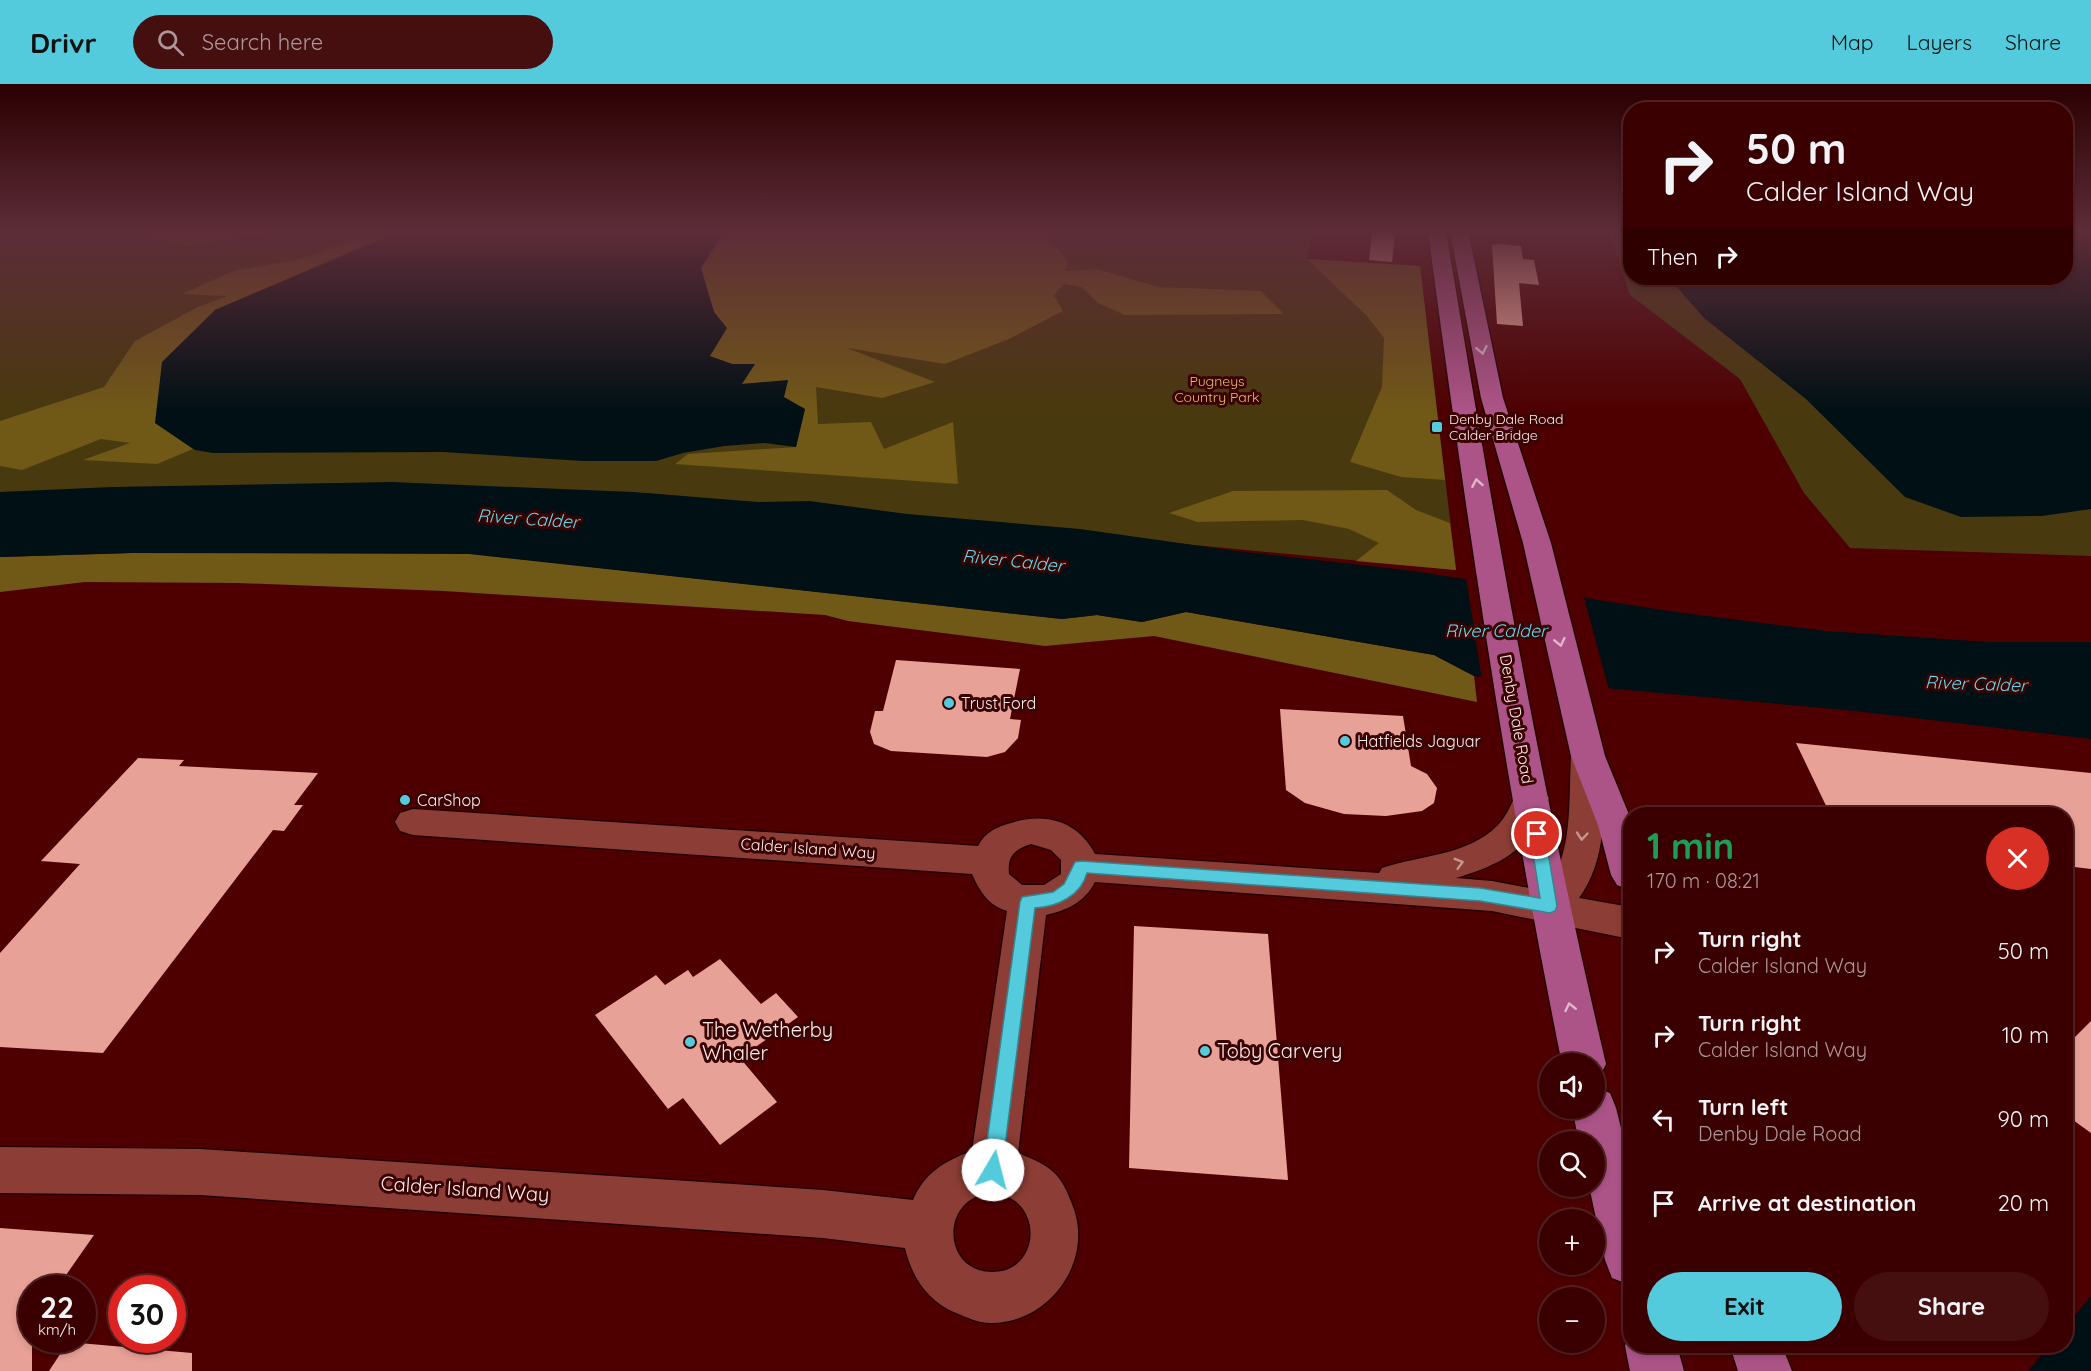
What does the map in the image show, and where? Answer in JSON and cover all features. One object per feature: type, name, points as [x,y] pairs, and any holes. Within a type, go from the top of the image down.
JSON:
[{"type":"main road","name":"Denby Dale Road","points":[[1446,291],[1461,392],[1550,906],[1582,1053]]},
{"type":"main road","points":[[1471,291],[1490,392],[1537,543],[1588,756],[1616,825],[1623,850]]},
{"type":"main road","points":[[1597,1119],[1623,1230]]},
{"type":"main road","points":[[1653,1353],[1657,1371]]},
{"type":"main road","points":[[1759,1353],[1765,1371]]},
{"type":"street","points":[[1550,906],[1568,885],[1577,865],[1582,838],[1588,756]]},
{"type":"street","points":[[1361,886],[1458,864],[1492,851],[1519,827],[1528,811],[1531,798]]},
{"type":"street","name":"Calder Island Way","points":[[413,822],[988,861]]},
{"type":"street","points":[[1046,831],[1060,836],[1071,844],[1078,854],[1081,867],[1078,878],[1070,889],[1044,901],[1028,902],[1001,892],[988,872],[988,861],[993,849],[1016,833],[1046,831]]},
{"type":"street","points":[[1081,867],[1492,896],[1623,922]]},
{"type":"street","points":[[993,1170],[1028,902]]},
{"type":"street","name":"Calder Island Way","points":[[0,1170],[200,1172],[824,1214],[929,1226]]},
{"type":"street","points":[[993,1170],[1012,1172],[1030,1181],[1044,1195],[1053,1213],[1055,1234],[1052,1254],[1042,1272],[1027,1286],[1008,1295],[988,1298],[968,1294],[950,1284],[939,1272],[928,1243],[929,1226],[934,1209],[944,1193],[958,1181],[975,1173],[993,1170]]},
{"type":"green space","name":"Pugneys Country Park","points":[[0,291],[1423,291],[1456,570],[647,493],[0,506]]},
{"type":"green space","points":[[1629,291],[1695,291],[2091,507],[2091,556],[1850,548],[1804,493],[1740,379],[1630,295]]},
{"type":"shaded area","points":[[189,291],[259,291],[215,310],[155,423],[193,449],[157,464],[83,460],[130,443],[101,439],[22,470],[0,466],[0,421],[104,387],[135,341],[198,307],[227,296],[182,294]]},
{"type":"shaded area","points":[[708,291],[1058,291],[1054,295],[1063,311],[1009,339],[945,364],[847,348],[935,382],[882,398],[816,387],[818,424],[871,422],[884,449],[953,422],[958,484],[675,464],[688,454],[796,447],[805,409],[783,397],[788,381],[741,384],[754,364],[732,364],[709,356],[726,328],[714,312]]},
{"type":"shaded area","points":[[1086,291],[1261,291],[1284,314],[1125,315],[1098,303]]},
{"type":"shaded area","points":[[1341,291],[1423,291],[1445,480],[1401,477],[1350,462],[1382,387],[1384,338],[1367,316]]},
{"type":"shaded area","points":[[1387,490],[1416,510],[1450,523],[1456,570],[1356,561],[1379,543],[1349,529],[1303,520],[1198,522],[1169,513],[1233,491]]},
{"type":"shaded area","points":[[131,553],[465,553],[1062,619],[1097,615],[1142,622],[1186,612],[1434,655],[1474,676],[1477,702],[1154,636],[1045,646],[848,621],[825,615],[444,591],[238,583],[85,582],[0,592],[0,557]]},
{"type":"water","points":[[260,291],[708,291],[714,312],[727,328],[710,356],[732,364],[755,364],[742,384],[788,380],[784,397],[805,409],[796,447],[765,443],[724,446],[683,453],[656,461],[583,461],[443,452],[213,453],[195,450],[155,423],[162,362],[215,310]]},
{"type":"water","points":[[1680,291],[2091,291],[2091,509],[2042,516],[1961,517],[1905,497],[1806,399],[1704,318]]},
{"type":"water","name":"River Calder","points":[[392,482],[633,492],[758,502],[809,501],[907,514],[1080,529],[1236,551],[1413,571],[1675,612],[1826,631],[1988,642],[2091,642],[2091,739],[1855,711],[1474,676],[1434,655],[1186,612],[1142,622],[1097,615],[1062,619],[469,554],[131,553],[0,557],[0,492],[112,487]]},
{"type":"water","points":[[2091,1296],[2091,1371],[2028,1371],[2043,1353],[2073,1353],[2073,1318]]},
{"type":"pier","points":[[1466,577],[1583,594],[1610,693],[1482,680]]},
{"type":"building","points":[[1495,291],[1520,291],[1523,326],[1497,324]]},
{"type":"building","name":"Trust Ford","points":[[896,660],[1020,669],[1010,719],[1021,720],[1018,738],[1005,752],[987,757],[891,751],[874,744],[870,732],[875,711],[883,711]]},
{"type":"building","name":"Hatfields Jaguar","points":[[1280,709],[1403,716],[1411,766],[1427,774],[1437,788],[1434,803],[1422,811],[1386,816],[1344,814],[1305,803],[1286,790]]},
{"type":"building","points":[[1796,743],[2091,773],[2091,869],[2073,867],[2073,807],[1827,807]]},
{"type":"building","points":[[138,758],[184,760],[179,766],[318,773],[294,805],[303,805],[284,831],[273,830],[103,1053],[0,1047],[0,953],[80,864],[41,861]]},
{"type":"building","name":"Toby Carvery","points":[[1134,926],[1268,934],[1288,1180],[1129,1168]]},
{"type":"building","name":"The Wetherby Whaler","points":[[720,959],[761,1004],[776,993],[798,1017],[740,1058],[777,1102],[720,1145],[683,1098],[668,1109],[595,1015],[656,975],[665,985],[688,970],[693,977]]},
{"type":"building","points":[[2091,1021],[2091,1133],[2073,1120],[2073,1039]]},
{"type":"building","points":[[0,1228],[94,1235],[66,1275],[18,1275],[18,1353],[32,1353],[32,1371],[0,1371]]},
{"type":"building","points":[[96,1344],[108,1346],[108,1353],[192,1353],[192,1371],[49,1371],[61,1353],[96,1353]]},
{"type":"place","name":"Denby Dale Road Calder Bridge","points":[[1437,427]]},
{"type":"place","name":"Trust Ford","points":[[949,703]]},
{"type":"place","name":"Hatfields Jaguar","points":[[1345,741]]},
{"type":"place","name":"CarShop","points":[[405,800]]},
{"type":"place","name":"The Wetherby Whaler","points":[[690,1042]]},
{"type":"place","name":"Toby Carvery","points":[[1205,1051]]},
{"type":"route","points":[[993,1170],[1028,902],[1044,901],[1070,889],[1078,878],[1081,867],[1480,895],[1550,906],[1537,834]]}]
